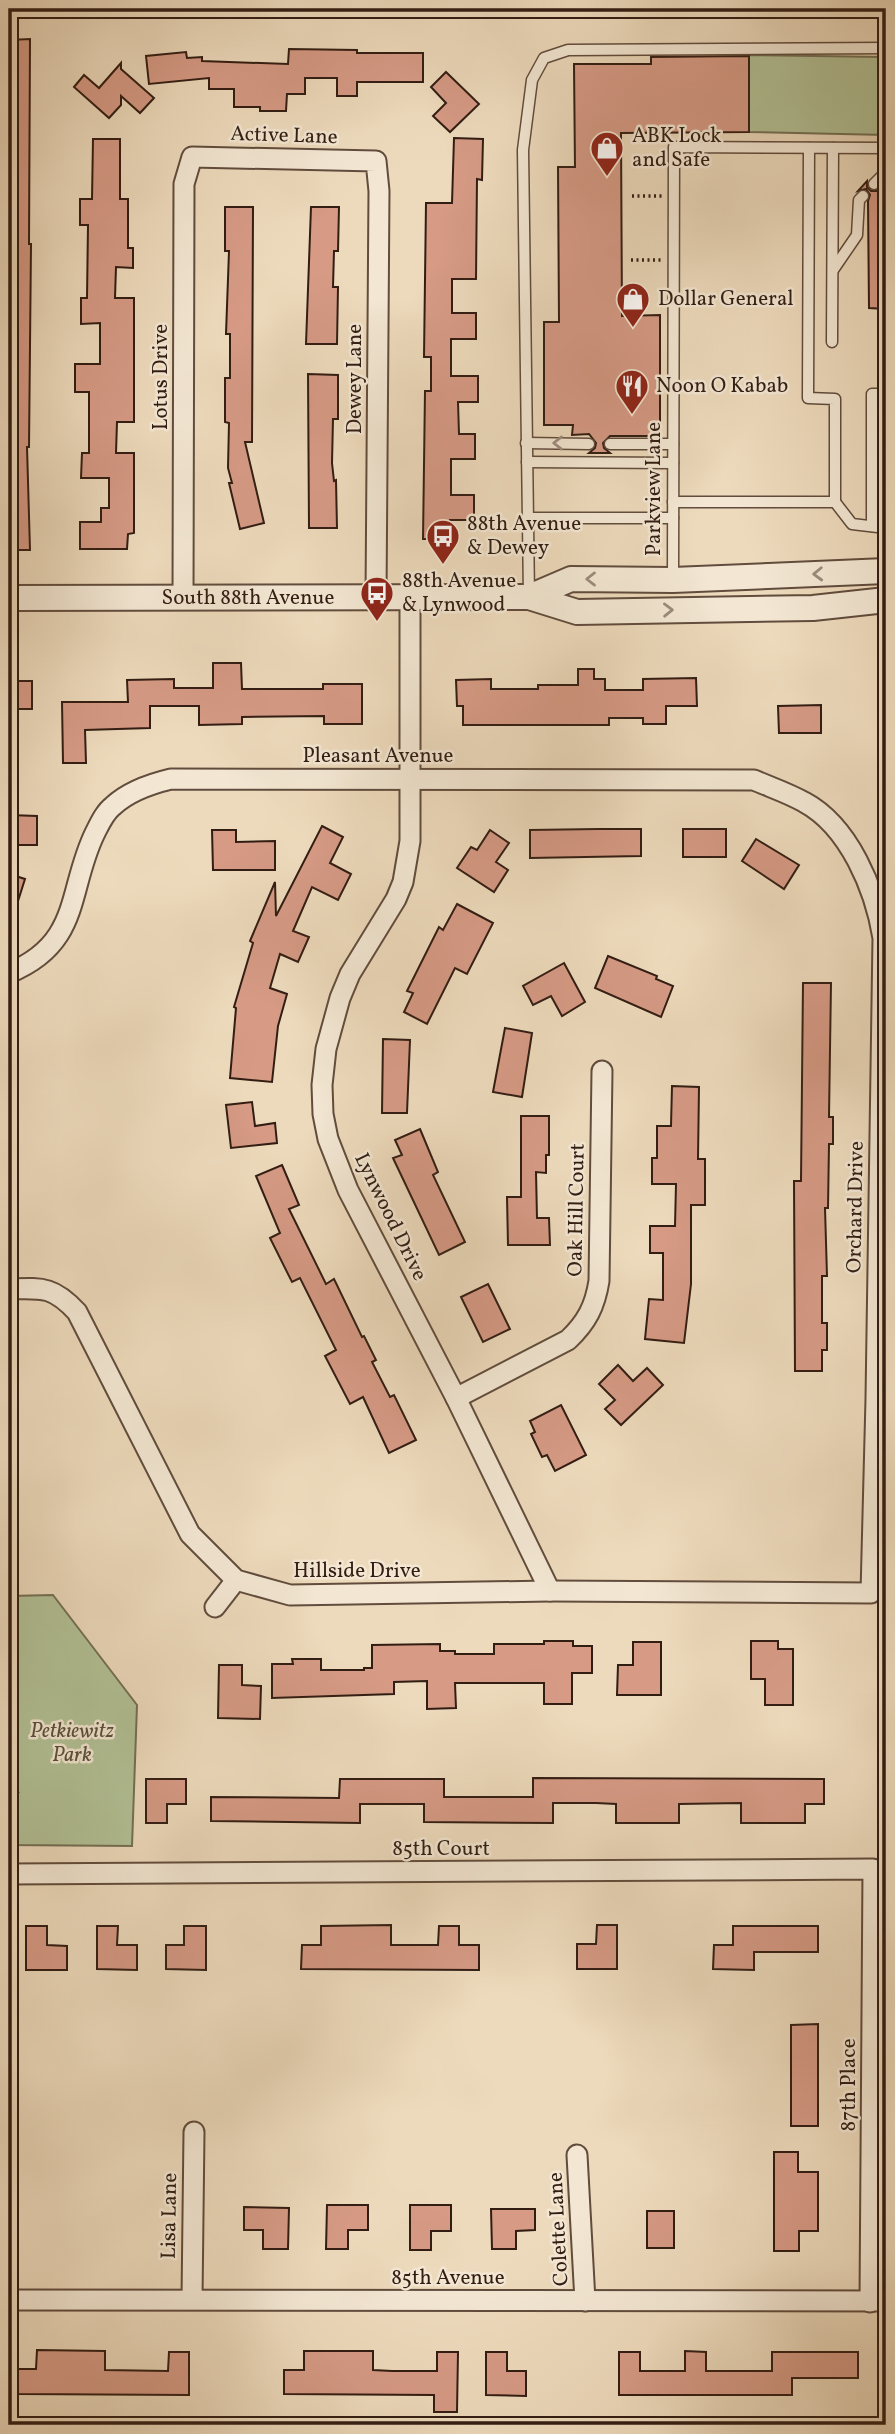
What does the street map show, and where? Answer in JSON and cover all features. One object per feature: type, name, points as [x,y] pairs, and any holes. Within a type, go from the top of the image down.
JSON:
[{"type":"street","name":"Active Lane","points":[[192,157],[376,161]]},
{"type":"street","name":"Lotus Drive","points":[[183,598],[184,184],[192,157]]},
{"type":"street","name":"Dewey Lane","points":[[376,161],[379,191],[376,597]]},
{"type":"street","name":"South 88th Avenue","points":[[529,597],[571,579],[673,580],[886,571]]},
{"type":"street","name":"Lynwood Drive","points":[[410,597],[410,841],[403,882],[396,899],[350,974],[340,998],[326,1049],[322,1085],[323,1114],[332,1149],[348,1190],[456,1398],[550,1591]]},
{"type":"street","name":"South 88th Avenue","points":[[9,598],[529,597],[577,612],[813,608],[886,600]]},
{"type":"street","name":"Pleasant Avenue","points":[[9,973],[41,954],[57,936],[71,912],[88,848],[111,806],[149,784],[171,779],[754,780],[806,803],[839,831]]},
{"type":"street","name":"Orchard Drive","points":[[839,831],[870,886],[879,913],[883,938],[881,1399],[871,1594]]},
{"type":"street","name":"Oak Hill Court","points":[[456,1398],[568,1340],[591,1314],[599,1280],[602,1071]]},
{"type":"street","name":"Hillside Drive","points":[[9,1289],[41,1289],[62,1296],[77,1312],[190,1534],[236,1580],[290,1595],[550,1591],[871,1594]]},
{"type":"street","points":[[215,1607],[236,1580]]},
{"type":"street","name":"85th Court","points":[[9,1874],[873,1869]]},
{"type":"street","name":"87th Place","points":[[873,1869],[878,2301]]},
{"type":"street","name":"Lisa Lane","points":[[192,2299],[194,2133]]},
{"type":"street","name":"Colette Lane","points":[[577,2155],[585,2301]]},
{"type":"street","name":"85th Avenue","points":[[9,2300],[878,2301]]},
{"type":"lane","points":[[529,597],[523,150],[532,80],[544,58],[568,50],[886,48]]},
{"type":"lane","name":"Parkview Lane","points":[[673,580],[674,147],[810,148]]},
{"type":"lane","points":[[886,148],[810,148],[808,398],[835,398],[835,502],[852,524],[886,528]]},
{"type":"lane","points":[[832,342],[833,148]]},
{"type":"lane","points":[[874,184],[886,172]]},
{"type":"lane","points":[[832,271],[858,235],[859,200],[863,196]]},
{"type":"lane","points":[[872,526],[872,394],[886,394]]},
{"type":"lane","points":[[526,443],[589,444]]},
{"type":"lane","points":[[610,444],[673,444]]},
{"type":"lane","points":[[527,462],[673,463]]},
{"type":"lane","points":[[673,502],[835,502]]},
{"type":"lane","points":[[528,518],[673,518]]},
{"type":"path","points":[[632,196],[674,196]]},
{"type":"path","points":[[631,260],[674,260]]},
{"type":"path","points":[[9,1779],[14,1781],[18,1790],[16,1797],[9,1801]]},
{"type":"green space","points":[[749,55],[886,57],[886,135],[749,132]]},
{"type":"green space","name":"Petkiewitz Park","points":[[53,1595],[137,1705],[132,1846],[9,1845],[9,1596]]},
{"type":"building","points":[[30,39],[31,244],[27,447],[30,550],[9,550],[9,40]]},
{"type":"building","points":[[289,49],[423,53],[423,82],[357,82],[357,96],[337,96],[337,78],[305,78],[305,94],[287,94],[286,111],[234,107],[234,89],[209,89],[209,78],[149,84],[146,56],[186,52],[187,58],[202,57],[202,61],[288,64]]},
{"type":"building","points":[[749,56],[749,132],[621,133],[622,316],[660,315],[660,436],[610,436],[603,443],[610,453],[589,453],[596,443],[589,434],[572,435],[573,425],[544,425],[544,322],[559,322],[558,167],[575,167],[574,64],[651,64],[651,57]]},
{"type":"building","points":[[121,63],[121,69],[154,98],[140,113],[121,96],[121,105],[109,118],[74,87],[84,75],[99,88]]},
{"type":"building","points":[[446,72],[479,104],[450,132],[433,116],[446,103],[431,87]]},
{"type":"building","points":[[454,138],[483,139],[482,180],[477,179],[476,279],[452,279],[452,313],[476,313],[476,339],[451,339],[451,376],[478,376],[478,402],[458,402],[459,434],[475,434],[475,459],[451,459],[451,495],[474,495],[474,520],[450,520],[450,539],[423,539],[425,391],[431,391],[431,357],[424,357],[426,203],[452,203]]},
{"type":"building","points":[[93,139],[120,139],[120,199],[128,199],[128,248],[133,248],[133,268],[116,267],[115,298],[134,298],[134,422],[117,422],[116,453],[134,453],[134,533],[128,534],[127,549],[80,549],[80,522],[101,522],[101,508],[109,508],[109,478],[81,478],[82,453],[89,453],[89,392],[75,392],[75,364],[100,364],[100,323],[81,324],[81,298],[87,298],[88,225],[80,225],[80,199],[92,199]]},
{"type":"building","points":[[867,181],[867,187],[871,191],[886,191],[886,309],[869,308],[870,195],[866,189],[858,191]]},
{"type":"building","points":[[225,207],[253,207],[252,442],[245,442],[264,523],[240,529],[229,483],[232,483],[228,468],[229,423],[225,422],[225,378],[230,378],[230,334],[226,334],[229,251],[225,251]]},
{"type":"building","points":[[311,207],[339,207],[338,251],[334,251],[333,287],[338,287],[337,344],[306,344]]},
{"type":"building","points":[[308,374],[338,375],[338,419],[333,419],[332,463],[334,481],[336,480],[337,528],[309,528]]},
{"type":"building","points":[[213,663],[241,663],[242,689],[323,689],[323,684],[362,684],[362,724],[324,724],[324,716],[242,717],[242,724],[199,725],[199,706],[150,706],[150,728],[85,730],[86,763],[63,763],[62,702],[128,702],[127,680],[174,679],[174,688],[213,688]]},
{"type":"building","points":[[578,669],[594,669],[594,679],[605,679],[605,690],[643,690],[643,679],[696,678],[697,706],[666,706],[666,724],[643,724],[643,718],[609,718],[609,725],[463,725],[463,706],[457,706],[456,680],[491,679],[491,689],[538,689],[538,685],[578,685]]},
{"type":"building","points":[[9,681],[32,681],[32,709],[9,709]]},
{"type":"building","points":[[821,705],[821,733],[779,733],[778,706]]},
{"type":"building","points":[[9,815],[37,816],[37,845],[9,845]]},
{"type":"building","points":[[322,826],[343,837],[330,863],[351,874],[338,900],[312,887],[293,931],[309,937],[298,962],[280,954],[270,988],[287,994],[278,1026],[272,1082],[230,1078],[234,1007],[253,943],[250,941],[275,882],[276,916]]},
{"type":"building","points":[[641,829],[641,856],[530,858],[530,830]]},
{"type":"building","points":[[683,829],[726,829],[726,857],[683,857]]},
{"type":"building","points":[[212,830],[236,830],[236,842],[275,841],[275,870],[213,870]]},
{"type":"building","points":[[490,830],[509,843],[496,862],[508,870],[494,892],[457,868],[471,847],[477,850]]},
{"type":"building","points":[[756,839],[799,865],[784,889],[742,861]]},
{"type":"building","points":[[9,874],[25,879],[12,920],[9,920]]},
{"type":"building","points":[[457,904],[493,923],[467,974],[455,968],[427,1024],[404,1012],[413,993],[407,991],[439,927],[443,930]]},
{"type":"building","points":[[608,956],[657,976],[656,979],[673,986],[661,1017],[595,988]]},
{"type":"building","points":[[564,963],[585,1002],[562,1016],[551,996],[533,1005],[523,986]]},
{"type":"building","points":[[803,983],[831,983],[829,1117],[833,1117],[833,1144],[829,1144],[828,1208],[825,1208],[827,1276],[822,1276],[822,1323],[827,1323],[827,1350],[822,1350],[822,1371],[795,1371],[794,1181],[801,1181]]},
{"type":"building","points":[[505,1028],[532,1033],[522,1097],[493,1092]]},
{"type":"building","points":[[383,1039],[410,1040],[407,1113],[382,1113]]},
{"type":"building","points":[[672,1086],[699,1087],[698,1159],[705,1159],[705,1205],[691,1205],[691,1284],[684,1343],[645,1339],[649,1299],[663,1300],[663,1253],[650,1253],[650,1226],[675,1226],[676,1184],[652,1184],[652,1158],[657,1158],[657,1126],[671,1126]]},
{"type":"building","points":[[252,1102],[255,1126],[275,1123],[277,1143],[231,1148],[226,1105]]},
{"type":"building","points":[[521,1116],[549,1116],[546,1173],[536,1172],[537,1218],[549,1218],[550,1245],[508,1245],[507,1197],[521,1197]]},
{"type":"building","points":[[420,1129],[438,1172],[433,1175],[465,1242],[439,1255],[393,1158],[402,1155],[395,1140]]},
{"type":"building","points":[[282,1165],[299,1205],[289,1209],[326,1284],[334,1279],[376,1360],[372,1362],[390,1397],[394,1395],[416,1440],[389,1453],[363,1397],[350,1404],[325,1356],[336,1350],[300,1278],[292,1282],[270,1238],[280,1233],[256,1176]]},
{"type":"building","points":[[488,1284],[510,1329],[483,1342],[461,1297]]},
{"type":"building","points":[[618,1365],[633,1381],[647,1368],[663,1385],[621,1425],[605,1409],[615,1400],[599,1384]]},
{"type":"building","points":[[561,1405],[586,1455],[555,1471],[547,1455],[542,1457],[531,1434],[535,1432],[530,1421]]},
{"type":"building","points":[[544,1641],[573,1641],[573,1646],[592,1646],[592,1673],[572,1673],[572,1704],[544,1704],[544,1683],[455,1683],[456,1708],[427,1709],[427,1681],[394,1682],[394,1694],[272,1698],[272,1664],[293,1664],[292,1659],[321,1659],[321,1670],[364,1670],[372,1668],[372,1645],[440,1644],[440,1651],[455,1651],[455,1654],[494,1654],[494,1644],[544,1644]]},
{"type":"building","points":[[751,1641],[778,1641],[778,1649],[793,1649],[793,1705],[765,1705],[765,1679],[751,1679]]},
{"type":"building","points":[[633,1642],[661,1642],[661,1695],[617,1695],[618,1665],[633,1665]]},
{"type":"building","points":[[219,1665],[242,1665],[242,1685],[261,1686],[260,1719],[218,1718]]},
{"type":"building","points":[[533,1778],[824,1779],[824,1804],[805,1804],[805,1823],[741,1823],[741,1803],[679,1804],[679,1823],[616,1823],[616,1804],[596,1803],[553,1803],[553,1823],[424,1822],[424,1804],[360,1804],[360,1823],[211,1821],[211,1797],[339,1798],[340,1779],[444,1779],[444,1797],[533,1797]]},
{"type":"building","points":[[146,1779],[186,1779],[186,1804],[167,1804],[167,1823],[146,1823]]},
{"type":"building","points":[[391,1925],[391,1945],[438,1945],[439,1926],[459,1926],[459,1945],[479,1945],[479,1970],[301,1969],[302,1945],[321,1945],[321,1926]]},
{"type":"building","points":[[597,1925],[617,1925],[617,1969],[577,1969],[577,1944],[596,1944]]},
{"type":"building","points":[[26,1926],[47,1926],[47,1945],[67,1946],[67,1970],[26,1970]]},
{"type":"building","points":[[97,1926],[118,1926],[117,1945],[137,1945],[137,1970],[97,1969]]},
{"type":"building","points":[[184,1926],[206,1926],[206,1970],[166,1969],[166,1945],[184,1945]]},
{"type":"building","points":[[733,1926],[818,1926],[818,1952],[754,1952],[754,1970],[713,1969],[714,1945],[733,1945]]},
{"type":"building","points":[[818,2024],[818,2126],[791,2126],[791,2025]]},
{"type":"building","points":[[774,2152],[798,2152],[798,2172],[818,2172],[818,2231],[799,2231],[799,2251],[774,2251]]},
{"type":"building","points":[[327,2205],[368,2205],[368,2230],[348,2230],[348,2249],[326,2249]]},
{"type":"building","points":[[410,2205],[451,2205],[451,2231],[431,2231],[431,2250],[410,2250]]},
{"type":"building","points":[[244,2207],[289,2208],[288,2249],[263,2249],[263,2230],[244,2230]]},
{"type":"building","points":[[491,2209],[535,2209],[535,2230],[516,2231],[516,2249],[492,2249]]},
{"type":"building","points":[[647,2211],[674,2211],[674,2248],[647,2248]]},
{"type":"building","points":[[37,2350],[105,2351],[105,2370],[168,2371],[169,2352],[189,2352],[189,2395],[17,2394],[17,2369],[36,2369]]},
{"type":"building","points":[[304,2351],[373,2351],[373,2370],[392,2371],[437,2371],[437,2352],[458,2352],[457,2412],[434,2412],[434,2395],[284,2394],[284,2370],[304,2370]]},
{"type":"building","points":[[685,2351],[706,2352],[706,2371],[772,2371],[772,2352],[858,2352],[858,2378],[792,2378],[792,2395],[619,2395],[619,2352],[640,2352],[640,2371],[685,2371]]},
{"type":"building","points":[[486,2352],[507,2352],[507,2371],[526,2371],[526,2396],[486,2395]]},
{"type":"place","name":"ABK Lock and Safe","points":[[607,178]]},
{"type":"place","name":"Dollar General","points":[[633,329]]},
{"type":"place","name":"Noon O Kabab","points":[[632,416]]},
{"type":"place","name":"88th Avenue & Dewey","points":[[443,566]]},
{"type":"place","name":"88th Avenue & Lynwood","points":[[377,623]]}]
